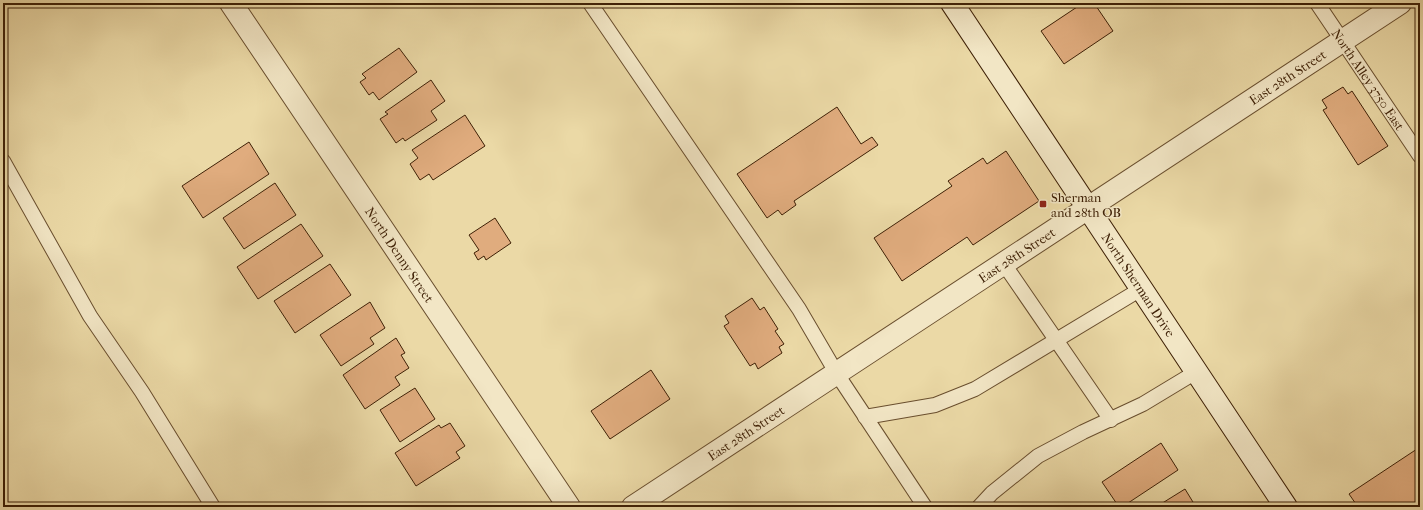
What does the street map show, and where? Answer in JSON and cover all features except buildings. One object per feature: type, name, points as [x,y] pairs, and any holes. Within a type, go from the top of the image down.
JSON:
[{"type":"street","name":"North Denny Street","points":[[231,3],[569,507]]},
{"type":"street","name":"North Sherman Drive","points":[[952,3],[1140,289],[1286,507]]},
{"type":"street","name":"East 28th Street","points":[[633,507],[1088,210],[1400,3]]},
{"type":"lane","points":[[590,3],[799,309],[837,374],[925,507]]},
{"type":"lane","name":"North Alley 3750 East","points":[[1317,3],[1420,156]]},
{"type":"lane","points":[[3,161],[90,316],[142,392],[213,507]]},
{"type":"lane","points":[[1004,264],[1111,420]]},
{"type":"lane","points":[[865,417],[935,405],[975,389],[1140,289]]},
{"type":"lane","points":[[979,507],[992,493],[1038,456],[1083,432],[1143,404],[1196,372]]},
{"type":"place","name":"Sherman and 28th OB","points":[[1043,204]]}]
